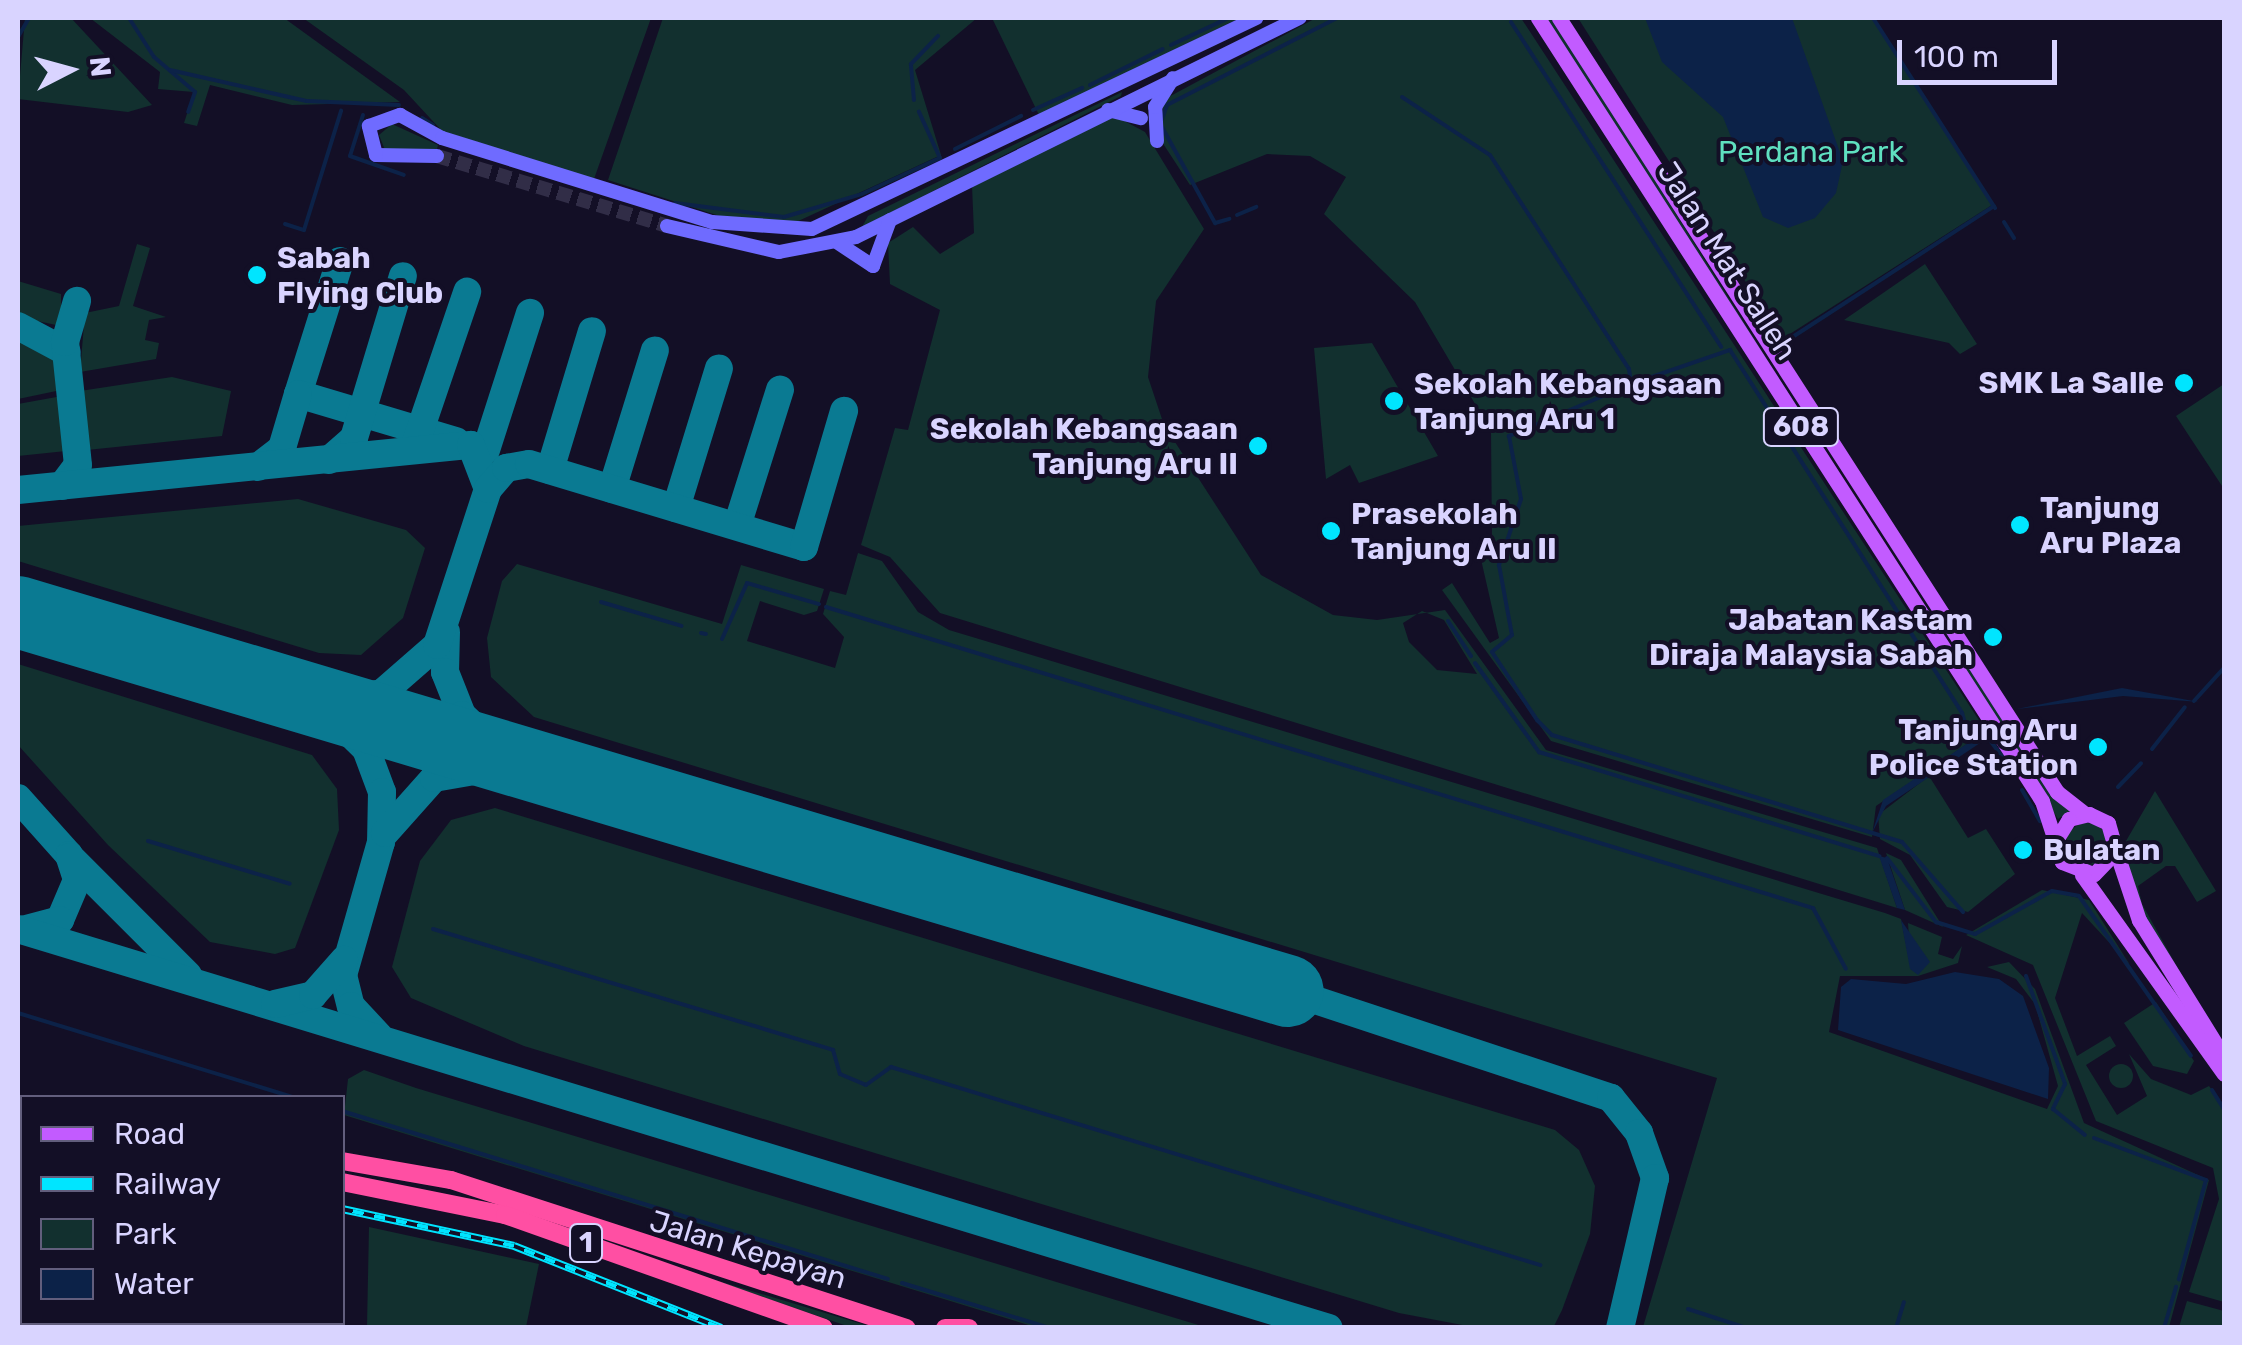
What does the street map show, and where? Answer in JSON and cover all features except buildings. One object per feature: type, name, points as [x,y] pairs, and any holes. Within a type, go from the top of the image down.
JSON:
[{"type":"highway","name":"Jalan Kepayan","points":[[345,1161],[466,1185],[907,1328]]},
{"type":"highway","name":"Jalan Kepayan","points":[[345,1183],[475,1206],[740,1298],[801,1325],[824,1328]]},
{"type":"highway","points":[[945,1328],[969,1328]]},
{"type":"main road","points":[[437,156],[376,156],[369,126],[400,115],[442,138],[712,222],[812,229],[1256,18]]},
{"type":"main road","points":[[667,226],[780,252],[838,242],[891,220],[1300,18]]},
{"type":"main road","name":"Jalan Mat Salleh","points":[[1538,18],[2042,801],[2056,840]]},
{"type":"main road","name":"Jalan Mat Salleh","points":[[1559,18],[2038,763],[2084,814]]},
{"type":"main road","points":[[1157,140],[1155,107],[1174,78]]},
{"type":"main road","points":[[1107,110],[1141,118]]},
{"type":"main road","points":[[838,242],[874,266],[891,220]]},
{"type":"main road","points":[[2056,840],[2084,814]]},
{"type":"main road","name":"608","points":[[2084,814],[2108,823],[2139,920],[2224,1056]]},
{"type":"main road","name":"608","points":[[2056,840],[2062,862],[2082,874],[2224,1074]]},
{"type":"main road","points":[[2082,874],[2104,870],[2116,851]]},
{"type":"green space","points":[[25,18],[71,18],[152,105],[128,112],[18,99]]},
{"type":"green space","points":[[90,18],[284,18],[400,102],[292,105],[210,85],[197,126],[184,123],[194,92],[158,89],[160,72]]},
{"type":"green space","points":[[303,18],[651,18],[594,179],[442,131],[404,90]]},
{"type":"green space","points":[[663,18],[977,18],[915,70],[941,155],[794,223],[732,220],[608,180]]},
{"type":"green space","points":[[992,18],[1240,18],[1039,115]]},
{"type":"green space","points":[[1316,18],[1521,18],[1986,731],[1876,806],[1872,837],[1551,741],[1442,590],[1452,583],[1490,643],[1499,638],[1480,555],[1492,539],[1491,431],[1415,302],[1324,214],[1346,177],[1310,156],[1267,154],[1190,185],[1162,142],[1163,100]]},
{"type":"green space","points":[[1545,18],[1553,18],[1839,474]]},
{"type":"green space","name":"Perdana Park","points":[[1578,18],[1872,18],[1992,205],[1782,339]]},
{"type":"green space","points":[[1122,92],[1121,96],[862,227],[868,216]]},
{"type":"green space","points":[[1115,116],[1145,132],[1204,229],[1156,301],[1148,377],[1164,425],[1261,575],[1333,615],[1377,620],[1417,614],[1403,623],[1409,642],[1437,670],[1477,674],[1444,620],[1426,613],[1445,610],[1546,750],[1877,848],[1897,908],[940,613],[890,557],[861,545],[895,428],[908,430],[940,310],[890,284],[888,243],[913,227],[940,254],[974,233],[972,186]]},
{"type":"green space","points":[[392,124],[438,145],[437,149],[385,150],[379,135]]},
{"type":"green space","points":[[137,244],[150,248],[133,306],[166,317],[149,320],[145,340],[159,343],[156,359],[80,372],[85,313],[119,306]]},
{"type":"green space","points":[[1925,264],[1977,344],[1960,354],[1949,343],[1844,320]]},
{"type":"green space","points":[[18,281],[61,294],[61,326],[18,317]]},
{"type":"green space","points":[[18,334],[54,347],[61,390],[18,399]]},
{"type":"green space","points":[[1372,343],[1438,456],[1359,483],[1350,465],[1326,479],[1314,348]]},
{"type":"green space","points":[[172,377],[231,391],[222,436],[87,450],[80,391]]},
{"type":"green space","points":[[2224,384],[2224,489],[2176,416]]},
{"type":"green space","points":[[62,396],[66,451],[18,456],[18,404]]},
{"type":"green space","points":[[298,499],[406,530],[425,548],[403,618],[361,655],[319,653],[18,561],[18,526]]},
{"type":"green space","points":[[858,553],[882,561],[918,612],[949,630],[1885,913],[1901,919],[1911,969],[1908,923],[1942,937],[1938,954],[1953,959],[1962,946],[1958,963],[1918,976],[1840,976],[1829,1032],[2047,1109],[2058,1086],[2035,1004],[2016,979],[1987,967],[2009,962],[2035,989],[2084,1123],[2209,1180],[2169,1327],[1643,1327],[1717,1078],[534,717],[491,677],[487,638],[502,581],[517,564],[722,624],[741,565],[824,589],[817,611],[804,615],[760,601],[747,641],[835,668],[844,637],[823,614],[830,591],[846,595]]},
{"type":"green space","points":[[1962,655],[2070,811],[2058,819],[1957,659]]},
{"type":"green space","points":[[18,664],[312,755],[337,789],[339,830],[295,948],[275,954],[210,942],[108,845],[18,745]]},
{"type":"green space","points":[[1929,776],[1968,838],[1986,829],[2015,874],[1968,912],[1947,907],[1910,855],[1880,839],[1878,815]]},
{"type":"green space","points":[[2155,791],[2216,891],[2197,902],[2175,866],[2166,866],[2138,886],[2142,904],[2224,1051],[2145,930],[2130,878],[2126,841]]},
{"type":"green space","points":[[495,808],[1555,1130],[1579,1150],[1595,1186],[1590,1234],[1562,1310],[1553,1328],[1473,1327],[1399,1313],[524,1046],[411,998],[392,967],[420,861],[451,820]]},
{"type":"green space","points":[[2087,823],[2102,829],[2108,844],[2102,859],[2087,865],[2072,859],[2066,844],[2072,829]]},
{"type":"green space","points":[[1886,853],[1901,860],[1943,927],[1905,910]]},
{"type":"green space","points":[[2042,890],[2089,900],[2130,965],[2082,913],[2055,998],[2077,1056],[2110,1036],[2116,1046],[2086,1065],[2117,1115],[2147,1096],[2129,1054],[2151,1079],[2191,1095],[2209,1086],[2224,1106],[2224,1302],[2189,1292],[2219,1199],[2213,1168],[2096,1121],[2033,965],[1966,935]]},
{"type":"green space","points":[[2156,1002],[2194,1061],[2187,1074],[2153,1066],[2124,1023]]},
{"type":"green space","points":[[2121,1064],[2133,1076],[2121,1088],[2109,1076]]},
{"type":"green space","points":[[364,1070],[1205,1327],[1035,1327],[345,1115],[348,1079]]},
{"type":"green space","points":[[369,1227],[539,1264],[526,1327],[367,1327]]},
{"type":"green space","points":[[705,1277],[872,1327],[850,1327]]},
{"type":"green space","points":[[2187,1301],[2224,1311],[2224,1327],[2179,1327]]},
{"type":"water","points":[[1645,18],[1792,18],[1843,161],[1836,193],[1815,218],[1788,228],[1763,217],[1723,117],[1662,62]]},
{"type":"water","points":[[2122,688],[2199,702],[2123,696],[2017,709]]},
{"type":"water","points":[[1986,731],[1989,737],[1886,806],[1872,833],[1883,800]]},
{"type":"water","points":[[1879,856],[1887,858],[1905,910],[1897,908]]},
{"type":"water","points":[[1901,920],[1930,962],[1918,975],[1910,969]]},
{"type":"water","points":[[1955,972],[1999,979],[2023,996],[2049,1068],[2048,1099],[1838,1030],[1841,987],[1851,979],[1906,984]]},
{"type":"waterway","points":[[18,37],[29,18]]},
{"type":"waterway","points":[[129,18],[154,57],[195,92],[188,112]]},
{"type":"waterway","points":[[1171,45],[1228,18]]},
{"type":"waterway","points":[[1162,119],[1167,105],[1337,18]]},
{"type":"waterway","points":[[1873,18],[1995,208]]},
{"type":"waterway","points":[[1511,22],[1721,347]]},
{"type":"waterway","points":[[914,100],[911,64],[938,36]]},
{"type":"waterway","points":[[1090,85],[1163,49]]},
{"type":"waterway","points":[[170,70],[307,101],[399,105]]},
{"type":"waterway","points":[[1033,110],[1082,88]]},
{"type":"waterway","points":[[1402,97],[1490,155],[1629,369],[1631,384],[1509,436],[1521,499],[1499,565],[1512,635],[1492,652],[1537,720],[1552,735],[1902,842],[1963,912]]},
{"type":"waterway","points":[[285,224],[304,230],[341,111]]},
{"type":"waterway","points":[[675,203],[784,217],[862,194],[940,158],[919,112]]},
{"type":"waterway","points":[[363,115],[350,156],[404,175]]},
{"type":"waterway","points":[[955,149],[1021,116]]},
{"type":"waterway","points":[[422,118],[433,125]]},
{"type":"waterway","points":[[1162,127],[1215,223],[1229,219]]},
{"type":"waterway","points":[[1791,338],[1994,206]]},
{"type":"waterway","points":[[1237,215],[1256,207]]},
{"type":"waterway","points":[[2004,222],[2014,238]]},
{"type":"waterway","points":[[1631,384],[1730,350],[1962,713],[1971,743]]},
{"type":"waterway","points":[[722,639],[747,583],[819,604]]},
{"type":"waterway","points":[[601,602],[682,626]]},
{"type":"waterway","points":[[826,607],[1813,908],[1846,969]]},
{"type":"waterway","points":[[1448,621],[1471,656]]},
{"type":"waterway","points":[[701,633],[706,634]]},
{"type":"waterway","points":[[1475,663],[1539,752],[1879,856]]},
{"type":"waterway","points":[[2194,701],[2224,668]]},
{"type":"waterway","points":[[2152,749],[2185,707]]},
{"type":"waterway","points":[[1986,735],[2004,759]]},
{"type":"waterway","points":[[2118,787],[2141,763]]},
{"type":"waterway","points":[[2009,767],[2015,777]]},
{"type":"waterway","points":[[2022,790],[2040,821]]},
{"type":"waterway","points":[[148,841],[290,884]]},
{"type":"waterway","points":[[1887,858],[1936,922],[1975,934],[2052,891],[2079,896],[2191,1056]]},
{"type":"waterway","points":[[433,929],[833,1050],[840,1074],[866,1085],[891,1067],[1540,1265]]},
{"type":"waterway","points":[[2026,976],[2065,1084],[2053,1109],[2085,1135]]},
{"type":"waterway","points":[[18,1013],[286,1095]]},
{"type":"waterway","points":[[2212,1090],[2224,1109]]},
{"type":"waterway","points":[[345,1112],[888,1279]]},
{"type":"waterway","points":[[2094,1138],[2206,1180],[2179,1279]]},
{"type":"waterway","points":[[902,1283],[1050,1328]]},
{"type":"waterway","points":[[2164,1328],[2176,1287]]},
{"type":"waterway","points":[[1896,1328],[1904,1302]]},
{"type":"waterway","points":[[1688,1309],[1747,1328]]},
{"type":"taxiway","points":[[340,261],[298,394],[456,441]]},
{"type":"taxiway","points":[[329,460],[354,438],[403,276]]},
{"type":"taxiway","points":[[415,445],[467,292]]},
{"type":"taxiway","points":[[62,486],[78,465],[65,342],[77,301]]},
{"type":"taxiway","points":[[486,450],[530,313]]},
{"type":"taxiway","points":[[18,326],[67,352]]},
{"type":"taxiway","points":[[550,470],[592,331]]},
{"type":"taxiway","points":[[612,489],[655,350]]},
{"type":"taxiway","points":[[676,508],[719,368]]},
{"type":"taxiway","points":[[737,526],[780,390]]},
{"type":"taxiway","points":[[258,467],[282,448],[298,394]]},
{"type":"taxiway","points":[[320,704],[382,693],[437,645],[488,489],[506,468],[529,464],[804,547],[844,411]]},
{"type":"taxiway","points":[[18,490],[471,445],[488,489]]},
{"type":"taxiway","points":[[446,632],[445,672],[462,715],[514,764]]},
{"type":"taxiway","points":[[320,704],[366,749],[382,792],[381,842],[343,975],[351,1006],[379,1036]]},
{"type":"taxiway","points":[[385,833],[434,778],[514,764]]},
{"type":"taxiway","points":[[18,798],[69,855],[77,880],[60,920],[22,930]]},
{"type":"taxiway","points":[[70,857],[188,975]]},
{"type":"taxiway","points":[[18,929],[1329,1328]]},
{"type":"taxiway","points":[[275,1004],[313,995],[344,960]]},
{"type":"taxiway","points":[[1288,991],[1611,1098],[1639,1133],[1655,1178],[1620,1328]]},
{"type":"runway","points":[[18,612],[1288,991]]},
{"type":"tunnel","points":[[437,156],[667,226]]},
{"type":"railway","points":[[345,1210],[514,1246],[721,1328]]},
{"type":"place","name":"Sabah Flying Club","points":[[257,275]]},
{"type":"place","name":"SMK La Salle","points":[[2184,383]]},
{"type":"place","name":"Sekolah Kebangsaan Tanjung Aru 1","points":[[1394,401]]},
{"type":"place","name":"Sekolah Kebangsaan Tanjung Aru II","points":[[1258,446]]},
{"type":"place","name":"Tanjung Aru Plaza","points":[[2020,525]]},
{"type":"place","name":"Prasekolah Tanjung Aru II","points":[[1331,531]]},
{"type":"place","name":"Jabatan Kastam Diraja Malaysia Sabah","points":[[1993,637]]},
{"type":"place","name":"Tanjung Aru Police Station","points":[[2098,747]]},
{"type":"place","name":"Bulatan","points":[[2023,850]]}]
